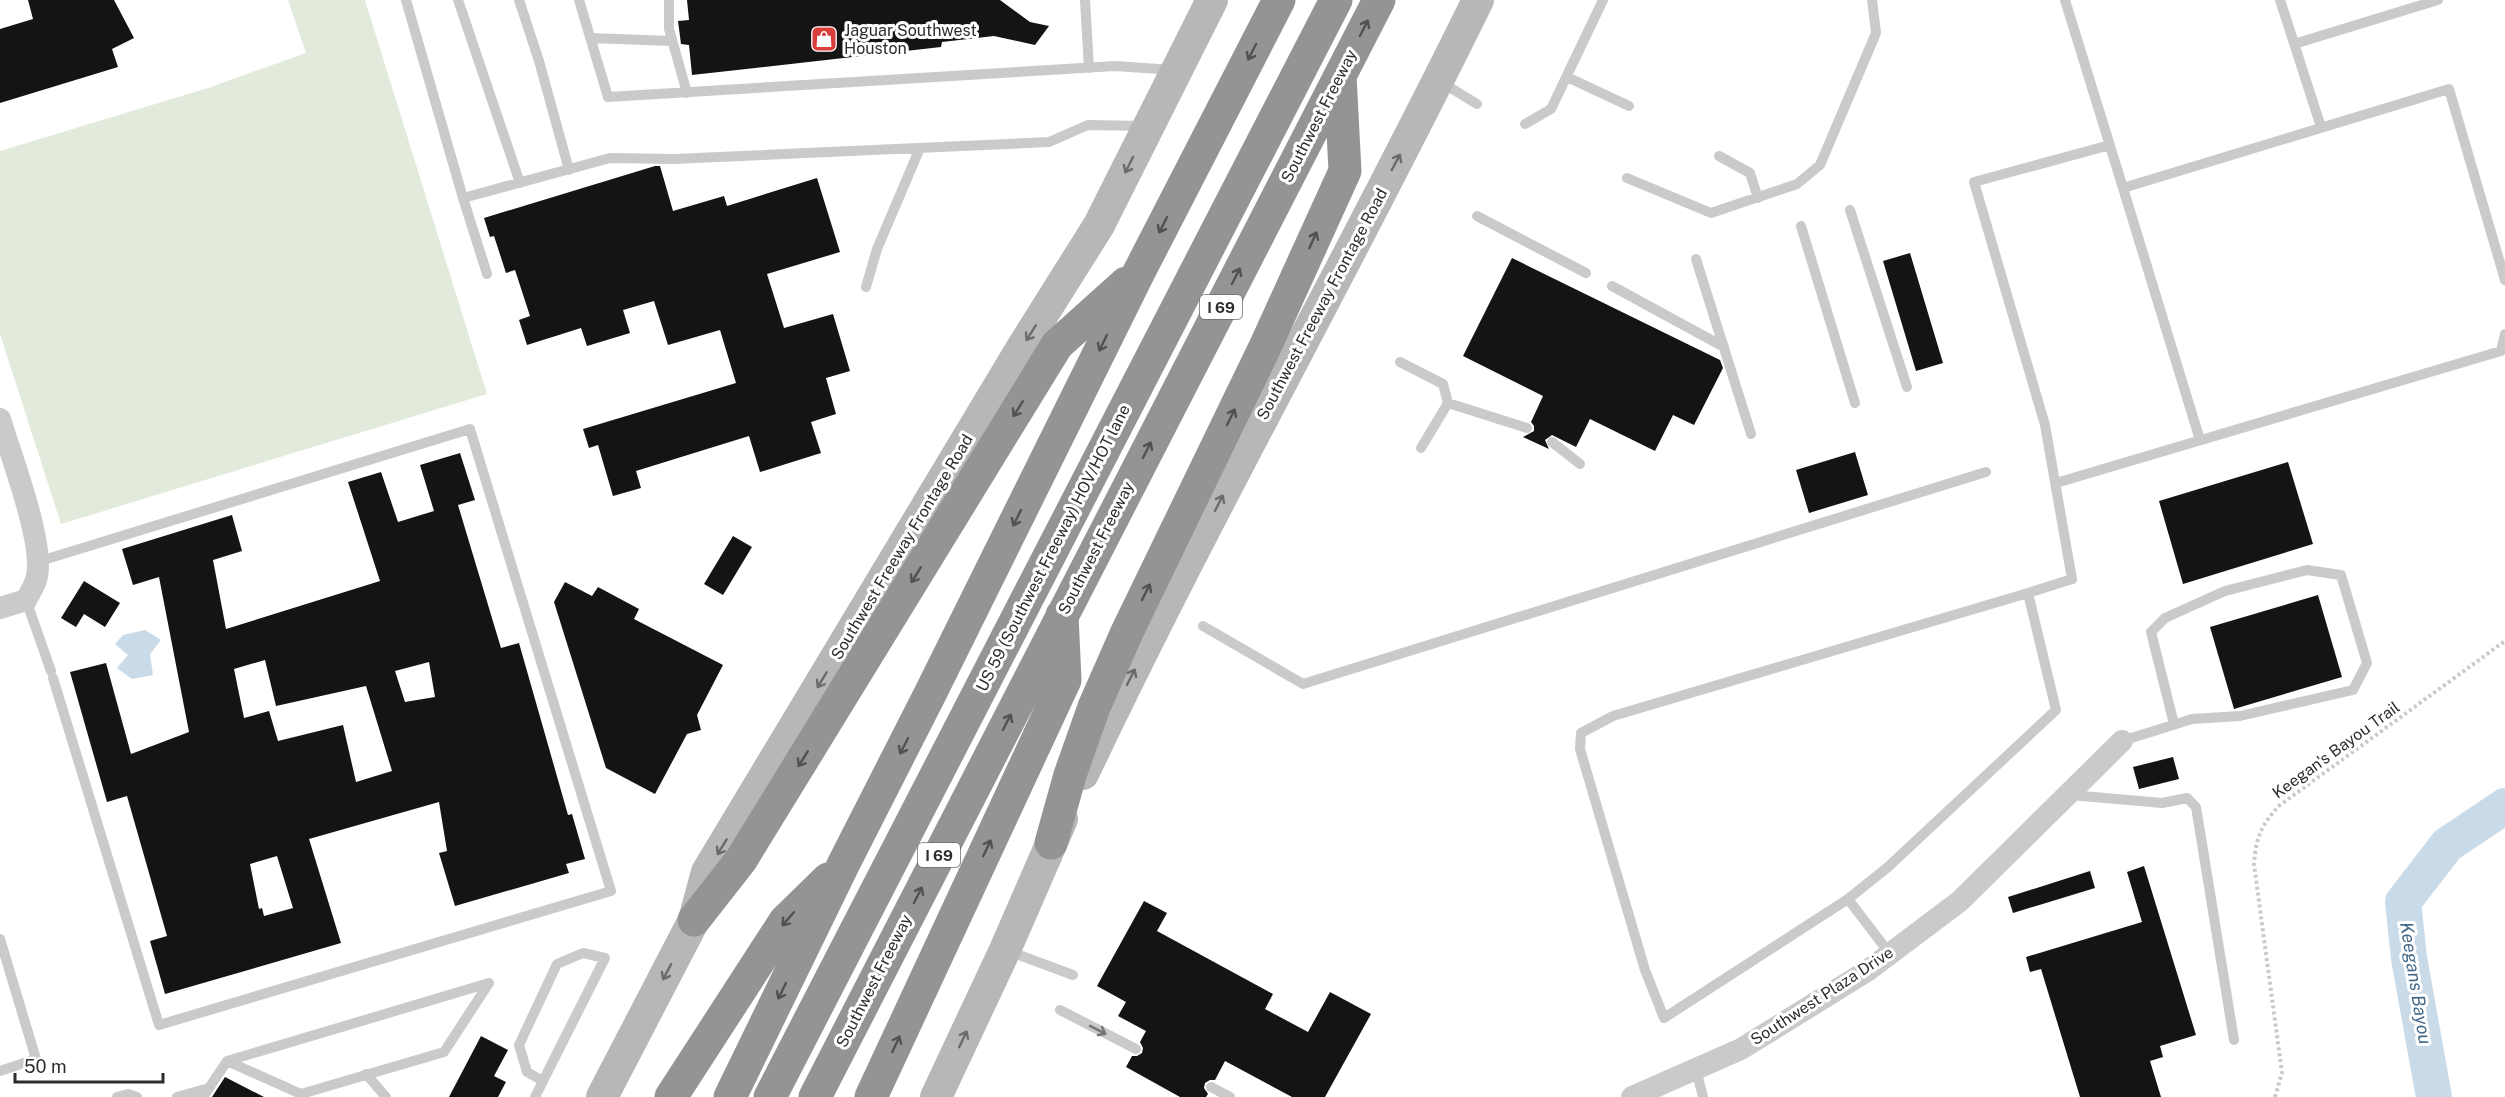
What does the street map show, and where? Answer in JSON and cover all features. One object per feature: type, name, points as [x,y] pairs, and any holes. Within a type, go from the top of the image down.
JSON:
[{"type":"highway","points":[[730,1097],[1138,272],[1279,0]]},
{"type":"highway","name":"US 59 (Southwest Freeway) HOV/HOT lane","points":[[770,1097],[1336,0]]},
{"type":"highway","name":"Southwest Freeway","points":[[815,1097],[1379,0]]},
{"type":"highway","points":[[1051,843],[1080,746],[1122,643],[1265,346],[1345,171],[1340,75]]},
{"type":"highway","points":[[694,920],[741,860],[1058,345],[1138,272]]},
{"type":"highway","points":[[871,1097],[1065,680],[1062,614]]},
{"type":"highway","points":[[671,1097],[785,921],[844,863]]},
{"type":"main road","name":"Southwest Freeway Frontage Road","points":[[602,1097],[694,920],[707,872],[1023,346],[1099,225],[1212,0]]},
{"type":"main road","name":"Southwest Freeway Frontage Road","points":[[942,1095],[1051,843],[1106,726],[1274,393],[1439,81],[1478,0]]},
{"type":"street","points":[[0,419],[37,538],[37,578],[26,600],[0,608]]},
{"type":"street","name":"Southwest Plaza Drive","points":[[1632,1097],[1741,1049],[1867,971],[1960,901],[2122,741]]},
{"type":"lane","points":[[406,0],[487,274]]},
{"type":"lane","points":[[458,0],[520,183]]},
{"type":"lane","points":[[519,0],[539,61],[569,170]]},
{"type":"lane","points":[[579,0],[608,97],[1115,66],[1177,70]]},
{"type":"lane","points":[[669,0],[669,29],[687,93]]},
{"type":"lane","points":[[1085,0],[1089,68]]},
{"type":"lane","points":[[1525,124],[1551,109],[1603,0]]},
{"type":"lane","points":[[1627,178],[1712,213],[1797,184],[1820,165],[1876,33],[1872,0]]},
{"type":"lane","points":[[2065,0],[2200,440]]},
{"type":"lane","points":[[2280,0],[2321,127]]},
{"type":"lane","points":[[2294,44],[2438,0]]},
{"type":"lane","points":[[590,38],[672,41]]},
{"type":"lane","points":[[1567,76],[1629,106]]},
{"type":"lane","points":[[1439,81],[1477,104]]},
{"type":"lane","points":[[2123,188],[2449,89],[2505,280]]},
{"type":"lane","points":[[463,198],[610,158],[674,159],[1049,142],[1088,125],[1149,126]]},
{"type":"lane","points":[[2028,593],[2056,710],[1888,867],[1848,899],[1664,1018],[1645,970],[1580,749],[1581,734],[1613,716],[2073,579],[2056,483],[2035,387],[1974,182],[2110,145]]},
{"type":"lane","points":[[866,287],[877,249],[920,148]]},
{"type":"lane","points":[[1719,156],[1750,173],[1758,198]]},
{"type":"lane","points":[[1850,210],[1907,387]]},
{"type":"lane","points":[[1477,216],[1586,273]]},
{"type":"lane","points":[[1801,226],[1855,403]]},
{"type":"lane","points":[[1696,259],[1751,434]]},
{"type":"lane","points":[[1612,286],[1724,347]]},
{"type":"lane","points":[[2056,483],[2501,351],[2505,334]]},
{"type":"lane","points":[[1400,362],[1443,384],[1448,403],[1421,448]]},
{"type":"lane","points":[[1448,403],[1527,428]]},
{"type":"lane","points":[[26,600],[52,674],[159,1025],[611,891],[470,429],[37,565]]},
{"type":"lane","points":[[1552,442],[1580,464]]},
{"type":"lane","points":[[1203,626],[1303,684],[1986,472]]},
{"type":"lane","points":[[2122,741],[2174,724],[2192,718],[2240,716],[2353,690],[2367,663],[2341,575],[2307,570],[2225,591],[2165,618],[2151,632],[2174,724]]},
{"type":"lane","points":[[2067,795],[2162,803],[2187,798],[2196,807],[2234,1040]]},
{"type":"lane","points":[[1848,899],[1890,954]]},
{"type":"lane","points":[[0,939],[36,1059],[0,1071]]},
{"type":"lane","points":[[1005,950],[1073,975]]},
{"type":"lane","points":[[535,1097],[605,958],[583,953],[557,964],[519,1046],[527,1072],[543,1081]]},
{"type":"lane","points":[[177,1097],[206,1092],[227,1061],[489,983],[444,1052],[301,1094],[227,1061]]},
{"type":"lane","points":[[1060,1010],[1136,1049]]},
{"type":"lane","points":[[1696,1069],[1703,1097]]},
{"type":"lane","points":[[366,1074],[386,1097]]},
{"type":"lane","points":[[1211,1087],[1230,1097]]},
{"type":"lane","points":[[117,1097],[128,1094],[137,1097]]},
{"type":"path","name":"Keegan's Bayou Trail","points":[[2275,1097],[2282,1073],[2254,864],[2255,845],[2264,822],[2280,806],[2505,642]]},
{"type":"shaded area","points":[[288,0],[365,0],[487,394],[61,524],[0,334],[0,151],[208,88],[306,53]]},
{"type":"water","points":[[145,630],[161,640],[150,654],[153,675],[132,679],[117,668],[128,655],[115,644],[123,635]]},
{"type":"building","points":[[28,0],[114,0],[134,38],[112,49],[118,67],[0,103],[0,29],[33,19]]},
{"type":"building","name":"Jaguar Southwest Houston","points":[[687,0],[1000,0],[1030,22],[1049,26],[1035,45],[994,36],[942,42],[941,47],[692,75],[689,45],[681,44],[678,21],[689,20]]},
{"type":"building","points":[[660,166],[673,211],[724,196],[727,206],[817,178],[840,252],[767,274],[784,328],[833,314],[850,371],[826,378],[836,414],[811,422],[821,453],[760,472],[749,436],[636,471],[641,488],[613,496],[598,445],[589,448],[583,429],[736,383],[720,330],[668,345],[654,301],[623,310],[630,333],[587,346],[581,328],[527,345],[519,320],[530,316],[515,270],[506,273],[494,236],[490,237],[484,218]]},
{"type":"building","points":[[1910,253],[1943,363],[1916,371],[1883,261]]},
{"type":"building","points":[[1512,258],[1720,360],[1723,368],[1694,425],[1673,415],[1655,451],[1590,419],[1576,447],[1552,435],[1545,440],[1549,449],[1523,437],[1534,431],[1531,422],[1543,396],[1463,356]]},
{"type":"building","points":[[1855,452],[1868,495],[1809,513],[1796,470]]},
{"type":"building","points":[[460,453],[475,500],[458,505],[501,648],[519,643],[568,815],[572,814],[585,859],[566,864],[569,873],[455,906],[439,853],[447,851],[439,802],[309,839],[341,943],[165,994],[150,941],[167,936],[127,796],[107,802],[70,672],[106,663],[131,754],[189,732],[159,577],[133,585],[122,549],[232,515],[242,551],[213,560],[226,629],[380,581],[348,482],[381,472],[398,522],[434,511],[420,465]],"holes":[[[265,660],[276,706],[366,686],[392,771],[356,782],[343,725],[278,741],[269,711],[244,718],[234,669]],[[429,662],[435,697],[405,702],[395,671]],[[277,856],[293,908],[264,916],[262,908],[259,909],[250,864]]]},
{"type":"building","points":[[2288,462],[2313,544],[2183,584],[2159,501]]},
{"type":"building","points":[[733,536],[752,547],[723,595],[704,584]]},
{"type":"building","points":[[84,581],[120,603],[105,627],[84,614],[76,627],[61,618]]},
{"type":"building","points":[[565,582],[592,596],[598,587],[639,609],[634,619],[723,665],[697,715],[701,730],[687,734],[655,794],[606,768],[554,602]]},
{"type":"building","points":[[2318,595],[2342,677],[2234,709],[2210,627]]},
{"type":"building","points":[[2173,757],[2179,779],[2139,789],[2133,767]]},
{"type":"building","points":[[2144,866],[2196,1035],[2160,1046],[2163,1057],[2150,1061],[2161,1097],[2080,1097],[2041,969],[2030,972],[2026,957],[2142,922],[2127,872]]},
{"type":"building","points":[[2090,871],[2095,888],[2013,913],[2008,897]]},
{"type":"building","points":[[1144,901],[1167,913],[1157,931],[1273,994],[1265,1009],[1308,1032],[1330,992],[1371,1014],[1325,1097],[1292,1097],[1225,1061],[1215,1080],[1205,1083],[1204,1088],[1208,1094],[1206,1097],[1180,1097],[1126,1067],[1132,1056],[1142,1053],[1143,1048],[1140,1042],[1146,1031],[1118,1016],[1126,1002],[1097,986]]},
{"type":"building","points":[[481,1036],[508,1050],[494,1076],[506,1082],[498,1097],[449,1097]]},
{"type":"building","points":[[225,1077],[264,1097],[212,1097]]},
{"type":"waterway","name":"Keegans Bayou","points":[[2434,1097],[2409,958],[2403,902],[2447,845],[2505,806]]},
{"type":"place","name":"Jaguar Southwest Houston","points":[[824,39]]}]
